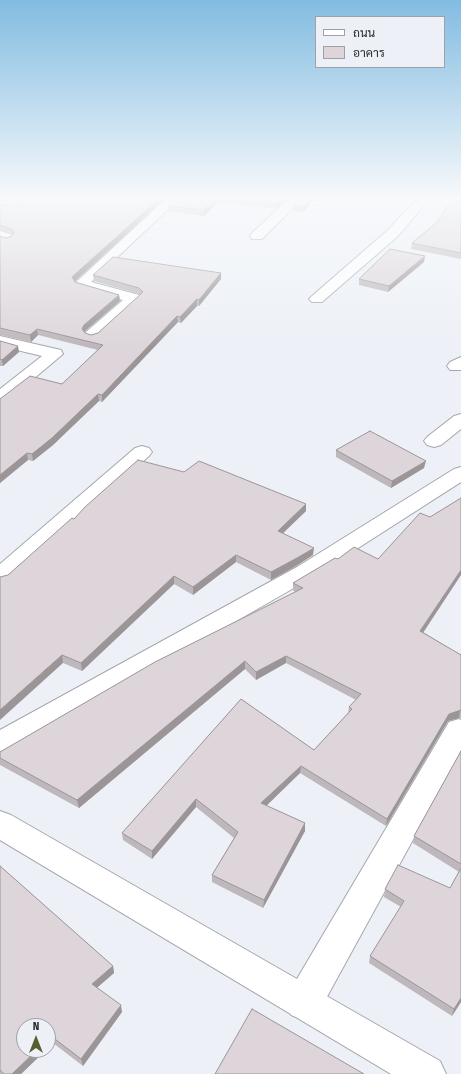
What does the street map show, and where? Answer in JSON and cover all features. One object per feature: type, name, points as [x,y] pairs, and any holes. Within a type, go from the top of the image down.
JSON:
[{"type":"street","points":[[92,336],[134,298],[81,284],[120,247]]},
{"type":"street","points":[[317,299],[377,247]]},
{"type":"street","points":[[0,341],[55,354],[0,398]]},
{"type":"street","points":[[434,442],[461,420]]},
{"type":"street","points":[[0,576],[142,452]]},
{"type":"street","points":[[0,743],[305,572],[461,473]]},
{"type":"street","points":[[304,1002],[459,730],[461,731]]},
{"type":"street","points":[[0,824],[427,1074]]},
{"type":"building","points":[[0,247],[105,247],[72,277],[75,282],[119,295],[84,325],[82,329],[85,333],[91,335],[98,333],[143,292],[139,288],[93,275],[113,257],[221,273],[199,300],[197,299],[180,317],[177,316],[102,395],[98,394],[52,438],[32,454],[27,453],[0,475],[0,399],[30,376],[62,384],[103,345],[37,329],[30,335],[0,328]]},
{"type":"building","points":[[432,247],[461,247],[461,253]]},
{"type":"building","points":[[390,249],[425,256],[389,286],[359,279]]},
{"type":"building","points":[[0,341],[18,346],[2,360],[0,359]]},
{"type":"building","points":[[370,431],[426,461],[392,481],[336,450]]},
{"type":"building","points":[[138,460],[184,472],[199,461],[306,504],[278,531],[314,548],[271,572],[236,555],[193,587],[174,576],[81,663],[62,655],[0,710],[0,577],[8,575],[72,518],[74,519],[85,507]]},
{"type":"building","points":[[461,498],[461,570],[420,631],[461,655],[461,710],[449,714],[387,819],[301,766],[261,803],[305,823],[264,900],[212,875],[238,832],[196,799],[152,851],[122,833],[241,699],[314,750],[352,709],[349,707],[361,694],[286,656],[256,672],[245,661],[77,800],[0,758],[0,752],[155,662],[303,588],[293,583],[335,558],[338,559],[354,547],[378,559],[420,513],[430,517]]},
{"type":"building","points":[[461,751],[461,864],[414,836]]},
{"type":"building","points":[[398,865],[450,888],[461,868],[461,998],[454,1009],[370,956],[404,901],[385,889]]},
{"type":"building","points":[[0,866],[113,966],[92,984],[121,1005],[81,1059],[56,1040],[56,1018],[16,1018],[16,1058],[29,1058],[12,1074],[4,1074],[0,1070]]},
{"type":"building","points":[[252,1009],[364,1074],[215,1074]]}]
